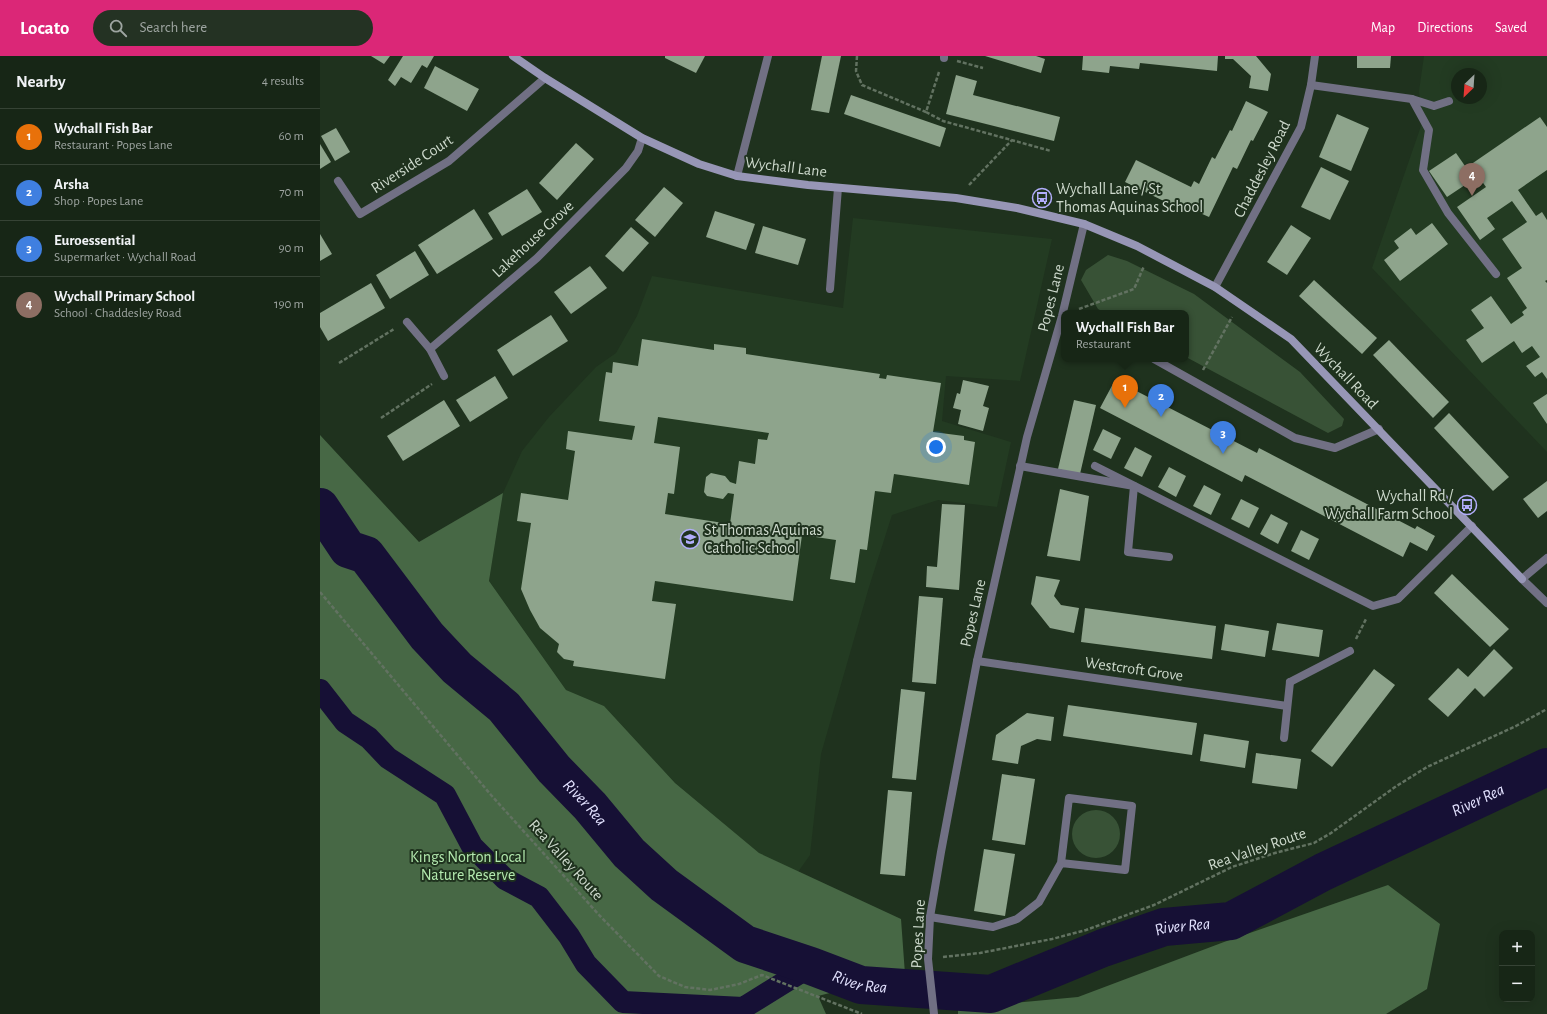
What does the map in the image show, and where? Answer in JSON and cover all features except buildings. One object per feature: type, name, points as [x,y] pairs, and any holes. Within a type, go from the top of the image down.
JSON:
[{"type":"street","name":"Wychall Lane","points":[[513,56],[545,78],[642,138],[699,164],[736,176],[838,188],[956,198],[1017,208],[1084,224]]},
{"type":"street","points":[[736,176],[768,56]]},
{"type":"street","name":"Chaddesley Road","points":[[1215,287],[1301,127],[1311,84],[1315,56]]},
{"type":"street","name":"Riverside Court","points":[[338,181],[360,214],[449,161],[545,78]]},
{"type":"street","points":[[1311,84],[1412,99],[1434,106],[1449,101]]},
{"type":"street","points":[[1412,99],[1429,130],[1423,170],[1448,213],[1496,274]]},
{"type":"street","name":"Lakehouse Grove","points":[[430,349],[537,258],[626,168],[638,151],[642,138]]},
{"type":"street","points":[[830,289],[838,188]]},
{"type":"street","name":"Wychall Road","points":[[1084,224],[1137,246],[1215,287],[1291,339],[1522,579],[1547,603]]},
{"type":"street","name":"Popes Lane","points":[[1064,310],[1084,224]]},
{"type":"street","points":[[407,322],[430,349],[444,376]]},
{"type":"street","name":"Popes Lane","points":[[934,1014],[929,963],[930,917],[977,661],[1027,437],[1061,323]]},
{"type":"street","points":[[1159,362],[1295,438],[1335,448],[1379,429]]},
{"type":"street","points":[[1020,466],[1134,486]]},
{"type":"street","points":[[1095,466],[1373,606],[1398,599],[1472,526]]},
{"type":"street","points":[[1134,486],[1128,552],[1169,557]]},
{"type":"street","points":[[1522,579],[1547,558]]},
{"type":"street","points":[[1284,738],[1290,682],[1350,651]]},
{"type":"street","name":"Westcroft Grove","points":[[977,661],[1287,706]]},
{"type":"street","points":[[930,917],[993,927],[1017,919],[1039,902],[1061,863],[1069,798],[1132,806],[1125,870],[1061,863]]},
{"type":"path","points":[[857,56],[856,71],[862,84],[943,121],[1051,151]]},
{"type":"path","points":[[926,112],[944,57],[983,68]]},
{"type":"path","points":[[956,198],[1012,140]]},
{"type":"path","points":[[1077,310],[1134,289],[1150,253]]},
{"type":"path","points":[[1196,383],[1239,302]]},
{"type":"path","points":[[340,363],[407,322]]},
{"type":"path","points":[[381,418],[444,376]]},
{"type":"path","name":"Rea Valley Route","points":[[320,592],[491,795],[600,916],[659,976],[685,987],[710,990],[728,987],[762,975],[862,1014]]},
{"type":"path","points":[[1350,651],[1373,606]]},
{"type":"path","name":"Rea Valley Route","points":[[929,963],[1052,939],[1086,930],[1154,905],[1232,867],[1275,853],[1314,843],[1331,833],[1395,787],[1427,767],[1516,726],[1547,708]]},
{"type":"shaded area","points":[[1424,56],[1547,56],[1547,452],[1372,268],[1422,123],[1419,91]]},
{"type":"shaded area","name":"St Thomas Aquinas Catholic School","points":[[853,218],[1052,239],[1020,381],[946,376],[942,421],[1011,442],[997,507],[938,500],[892,515],[869,587],[821,754],[810,855],[798,872],[759,854],[675,783],[604,706],[566,690],[489,581],[503,493],[522,451],[549,417],[596,367],[616,353],[637,316],[652,276],[843,308]]},
{"type":"shaded area","points":[[1108,255],[1127,261],[1194,294],[1300,372],[1344,419],[1342,426],[1328,433],[1189,359],[1189,310],[1098,309],[1081,280],[1086,270]]},
{"type":"shaded area","points":[[1096,810],[1105,812],[1113,817],[1118,825],[1120,834],[1118,843],[1113,851],[1105,856],[1096,858],[1087,856],[1079,851],[1074,843],[1072,834],[1074,825],[1079,817],[1087,812]]},
{"type":"green space","name":"Kings Norton Local Nature Reserve","points":[[320,435],[419,542],[503,493],[489,581],[566,690],[604,706],[675,783],[759,853],[901,919],[906,988],[861,985],[818,996],[826,1014],[320,1014]]},
{"type":"green space","points":[[1388,885],[1440,924],[1427,989],[1386,1014],[958,1014],[958,1008],[1078,997],[1224,942]]},
{"type":"waterway","name":"River Rea","points":[[320,507],[348,549],[366,555],[427,636],[457,668],[504,707],[554,769],[590,806],[629,853],[664,885],[745,944],[811,966],[861,985],[991,994],[1103,948],[1164,927],[1231,921],[1323,872],[1547,767]]},
{"type":"waterway","points":[[320,690],[345,722],[369,738],[388,758],[445,795],[472,846],[505,879],[539,897],[569,936],[586,964],[623,1002],[743,1008],[811,966]]},
{"type":"place","name":"Wychall Primary School","points":[[1472,196]]},
{"type":"place","name":"Wychall Lane / St Thomas Aquinas School","points":[[1042,198]]},
{"type":"place","name":"Wychall Fish Bar","points":[[1125,408]]},
{"type":"place","name":"Arsha","points":[[1161,417]]},
{"type":"place","name":"Euroessential","points":[[1223,454]]},
{"type":"place","name":"Wychall Rd / Wychall Farm School","points":[[1467,505]]},
{"type":"place","name":"St Thomas Aquinas Catholic School","points":[[690,539]]}]
